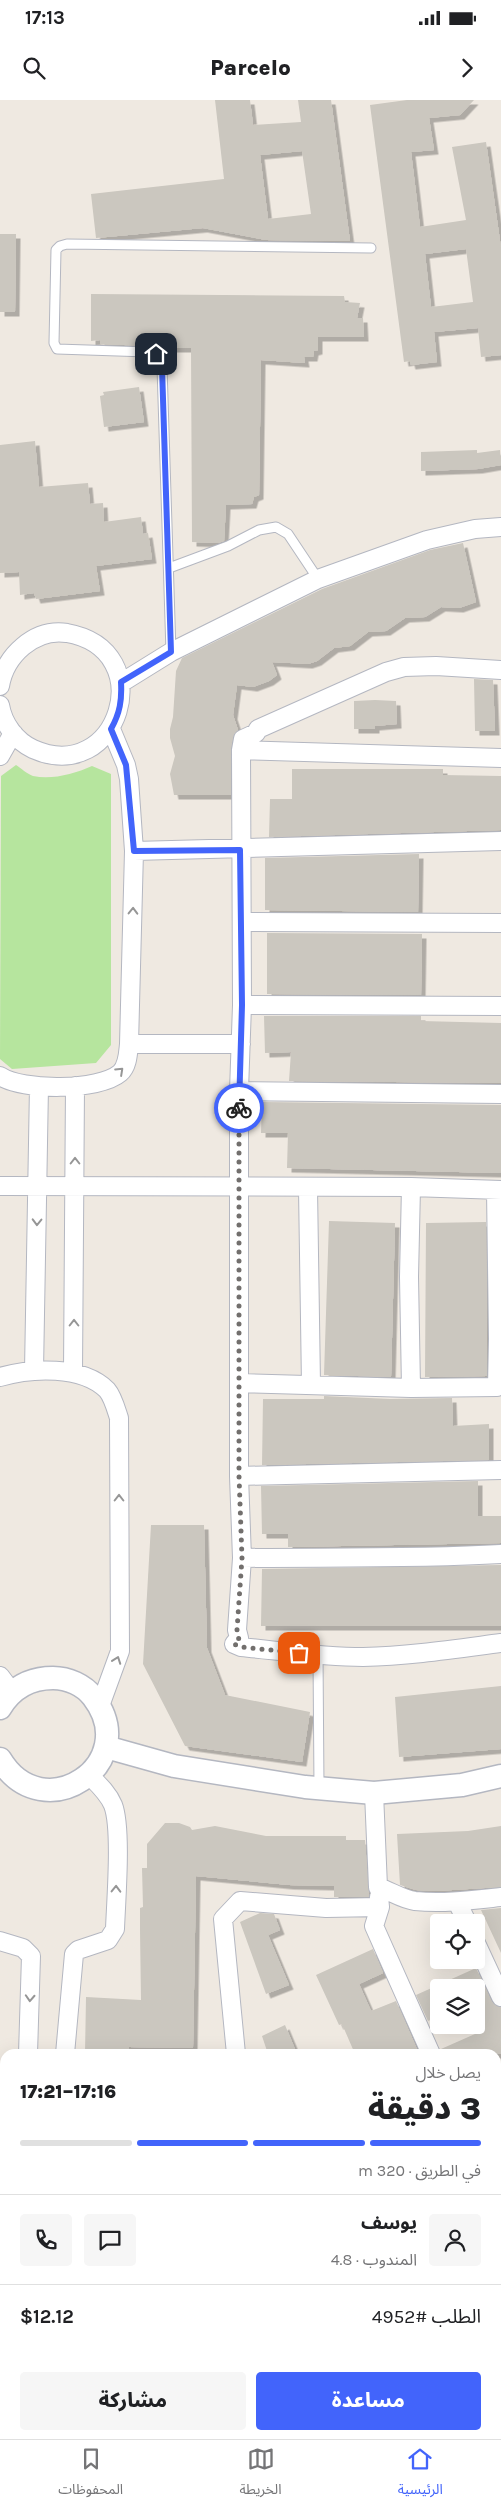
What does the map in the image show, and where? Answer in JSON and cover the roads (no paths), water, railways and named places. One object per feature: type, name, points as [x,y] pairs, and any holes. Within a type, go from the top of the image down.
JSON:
[{"type":"street","points":[[121,682],[171,652],[318,579],[427,540],[474,529],[501,527]]},
{"type":"street","points":[[0,686],[2,674],[12,656],[27,643],[45,635],[65,633],[84,637],[101,648],[114,664],[121,682],[122,698],[119,714],[111,729],[98,742],[82,751],[63,755],[44,754],[27,746],[13,733],[5,721],[0,705]]},
{"type":"street","points":[[501,670],[421,665],[386,672],[258,729],[256,733],[243,739],[241,750],[240,850],[242,1005],[239,1091],[239,1476],[242,1558],[237,1630],[239,1638],[234,1644],[241,1647],[318,1655],[407,1654],[501,1643]]},
{"type":"street","points":[[0,1076],[7,1081],[39,1086],[75,1086],[107,1080],[121,1072],[126,1065],[129,1044],[134,851],[126,765],[111,729]]},
{"type":"street","points":[[0,756],[13,733]]},
{"type":"street","points":[[241,750],[501,758]]},
{"type":"street","points":[[134,851],[240,850],[501,841]]},
{"type":"street","points":[[242,922],[501,923]]},
{"type":"street","points":[[242,1005],[501,1006]]},
{"type":"street","points":[[129,1044],[241,1044]]},
{"type":"street","points":[[34,1371],[39,1086]]},
{"type":"street","points":[[73,1372],[75,1086]]},
{"type":"street","points":[[239,1091],[501,1094]]},
{"type":"street","points":[[0,1186],[411,1187],[498,1190],[499,1385],[412,1388],[240,1383]]},
{"type":"street","points":[[411,1187],[409,1277],[412,1388]]},
{"type":"street","points":[[308,1188],[311,1385]]},
{"type":"street","points":[[0,1378],[34,1371],[73,1372],[99,1384],[108,1392],[119,1418],[120,1651],[100,1706]]},
{"type":"street","points":[[239,1476],[501,1470]]},
{"type":"street","points":[[242,1558],[340,1556],[406,1559],[501,1554]]},
{"type":"street","points":[[2,1698],[26,1682],[43,1678],[60,1678],[83,1688],[100,1706],[108,1733],[106,1747],[100,1762],[89,1775],[74,1785],[56,1790],[38,1789],[20,1782],[2,1769]]},
{"type":"street","points":[[106,1747],[174,1766],[305,1787],[374,1793],[462,1785],[501,1776]]},
{"type":"street","points":[[65,2049],[74,1954],[78,1950],[108,1940],[115,1929],[117,1828],[114,1807],[108,1795],[89,1775]]},
{"type":"street","points":[[374,1793],[380,1907],[374,1926],[428,2049]]},
{"type":"street","points":[[378,1887],[414,1901],[457,1902],[501,1897]]},
{"type":"street","points":[[235,2049],[222,1919],[240,1901],[326,1908],[380,1907]]},
{"type":"street","points":[[457,1902],[463,1914]]},
{"type":"street","points":[[0,1941],[23,1948],[31,1956],[28,2049]]},
{"type":"street","points":[[485,1962],[501,1997]]},
{"type":"lane","points":[[171,652],[162,367],[159,357],[148,352],[57,348],[54,343],[56,250],[60,246],[67,244],[371,248]]},
{"type":"lane","points":[[169,568],[228,546],[259,530],[276,527],[288,534],[318,579]]},
{"type":"lane","points":[[318,1655],[319,1787]]}]
